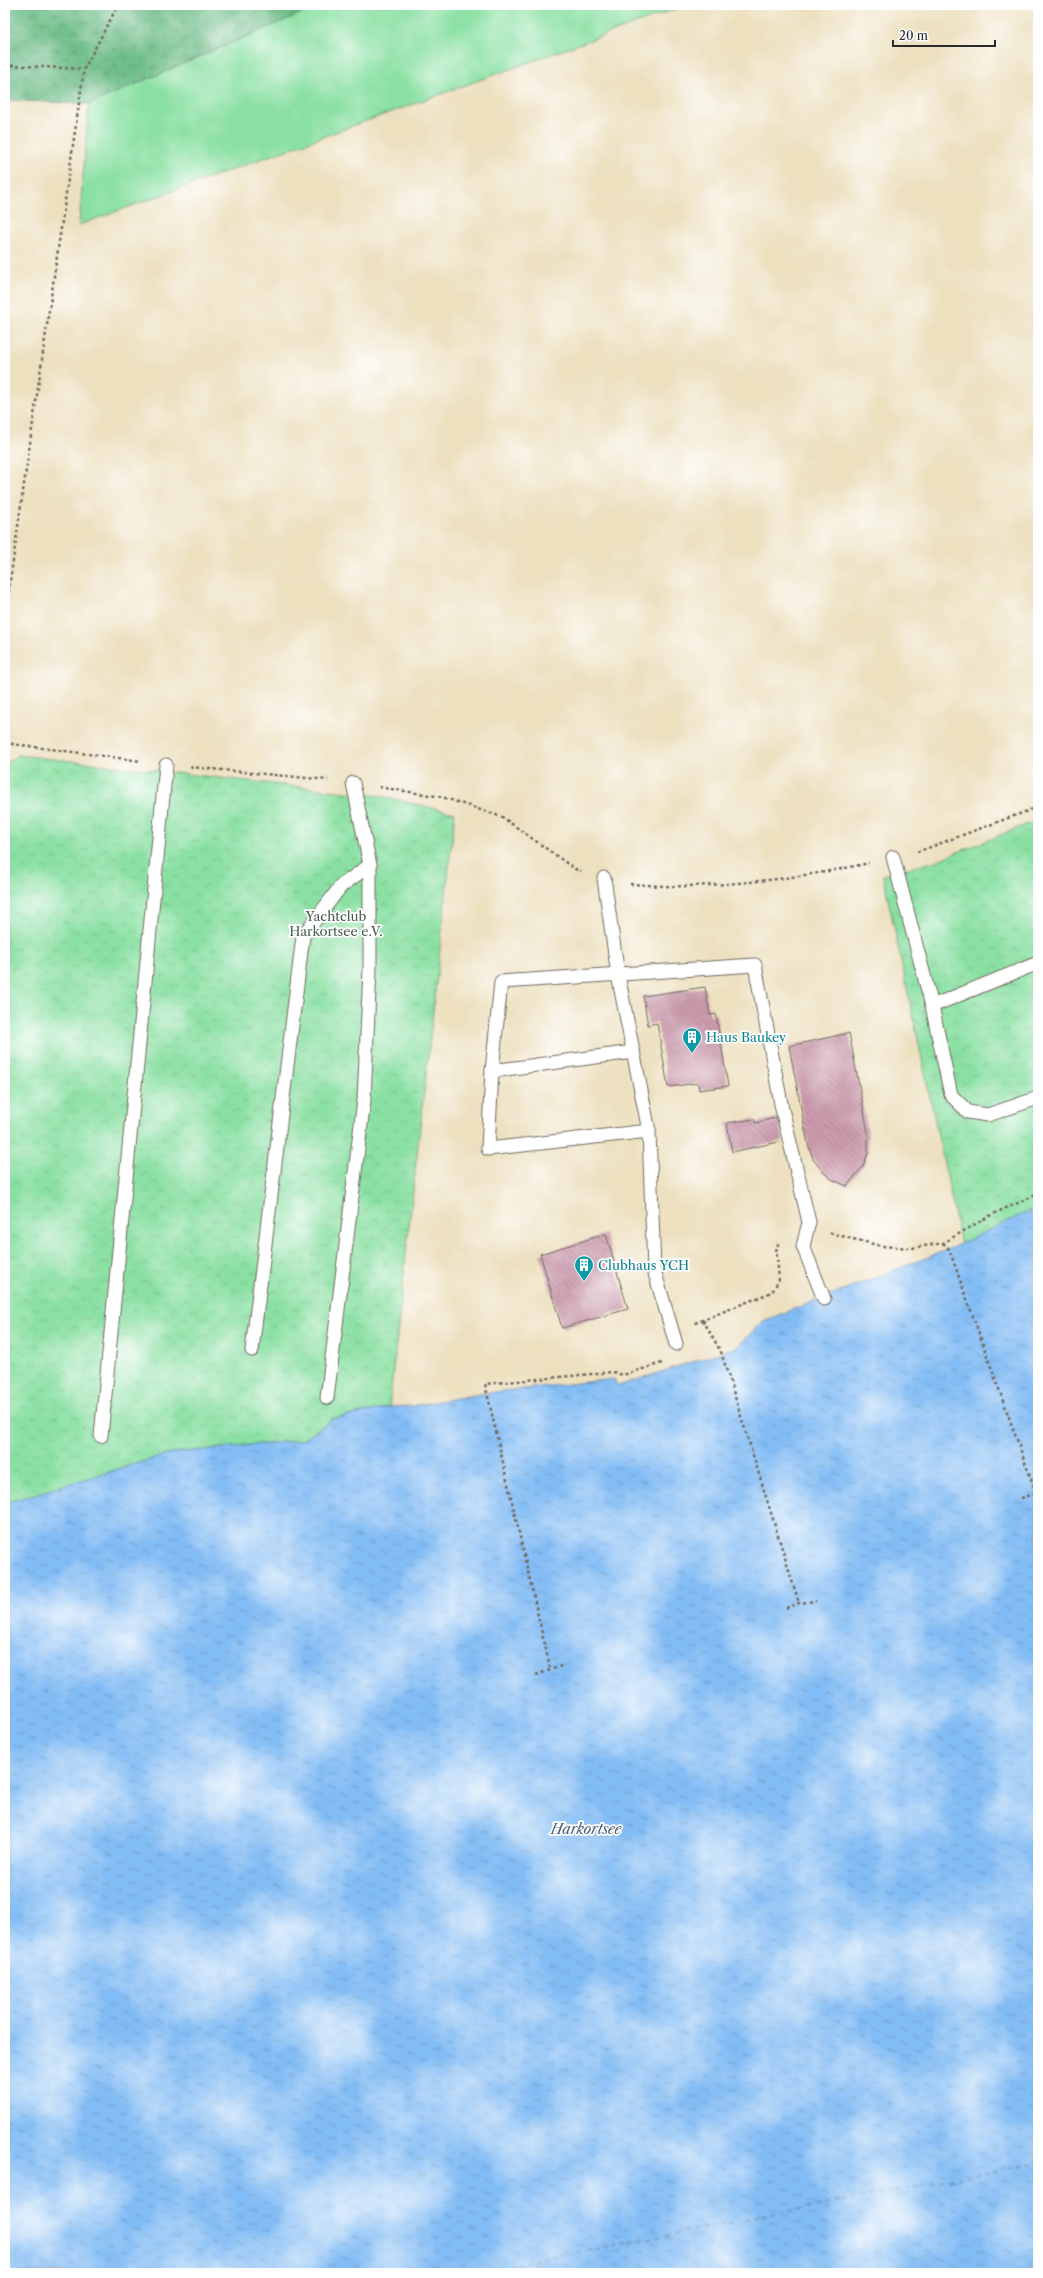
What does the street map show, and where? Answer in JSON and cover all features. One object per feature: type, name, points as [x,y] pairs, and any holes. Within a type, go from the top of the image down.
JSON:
[{"type":"lane","points":[[101,1436],[166,765]]},
{"type":"lane","points":[[327,1398],[364,1100],[370,969],[370,865],[353,783]]},
{"type":"lane","points":[[893,858],[932,1006],[951,1095],[968,1112],[988,1115],[1038,1098]]},
{"type":"lane","points":[[252,1350],[303,936],[342,886],[370,865]]},
{"type":"lane","points":[[604,878],[618,976],[649,1130],[654,1270],[675,1338]]},
{"type":"lane","points":[[932,1006],[1038,964]]},
{"type":"lane","points":[[649,1130],[488,1149],[492,1071],[501,982],[618,976],[755,965],[782,1109],[809,1222],[803,1246],[824,1299]]},
{"type":"lane","points":[[492,1071],[633,1052]]},
{"type":"path","points":[[5,616],[84,68],[118,5]]},
{"type":"path","points":[[5,65],[84,68]]},
{"type":"path","points":[[5,743],[166,765],[353,783],[442,797],[502,817],[575,869],[620,884],[687,886],[838,870],[919,852],[1038,807]]},
{"type":"path","points":[[550,1668],[485,1384],[613,1372],[623,1376],[662,1363],[654,1340],[675,1338],[703,1320],[772,1292],[779,1280],[776,1246],[820,1229],[836,1236],[881,1246],[912,1248],[943,1244],[993,1214],[1038,1194]]},
{"type":"path","points":[[943,1244],[949,1249],[1037,1493],[1021,1498]]},
{"type":"path","points":[[703,1320],[721,1352],[799,1603]]},
{"type":"path","points":[[786,1608],[799,1603],[816,1601]]},
{"type":"path","points":[[536,1675],[550,1668],[564,1665]]},
{"type":"green space","points":[[5,5],[320,5],[89,104],[5,100]]},
{"type":"green space","points":[[320,5],[687,5],[79,225],[89,104]]},
{"type":"green space","name":"Yachtclub Harkortsee e.V.","points":[[18,755],[380,796],[455,813],[389,1407],[333,1419],[302,1440],[172,1453],[5,1503],[5,764]]},
{"type":"green space","points":[[1038,820],[1038,1207],[961,1244],[883,875],[933,862]]},
{"type":"water","name":"Harkortsee","points":[[1038,1207],[1038,2273],[5,2273],[5,1503],[172,1453],[302,1440],[333,1419],[389,1407],[411,1406],[486,1393],[614,1379],[618,1386],[737,1347],[763,1321],[949,1249]]},
{"type":"building","name":"Haus Baukey","points":[[705,987],[710,1015],[716,1014],[728,1086],[699,1090],[698,1083],[668,1087],[657,1023],[648,1025],[643,996]]},
{"type":"building","points":[[849,1033],[868,1132],[868,1153],[863,1166],[847,1186],[833,1180],[823,1172],[813,1159],[808,1144],[789,1046]]},
{"type":"building","points":[[779,1117],[783,1141],[732,1152],[727,1123],[754,1119],[755,1123]]},
{"type":"building","name":"Clubhaus YCH","points":[[606,1234],[628,1309],[562,1328],[540,1254]]},
{"type":"ferry route","points":[[471,2273],[1033,2164],[1038,2161]]},
{"type":"place","name":"Haus Baukey","points":[[692,1054]]},
{"type":"place","name":"Clubhaus YCH","points":[[584,1282]]}]
